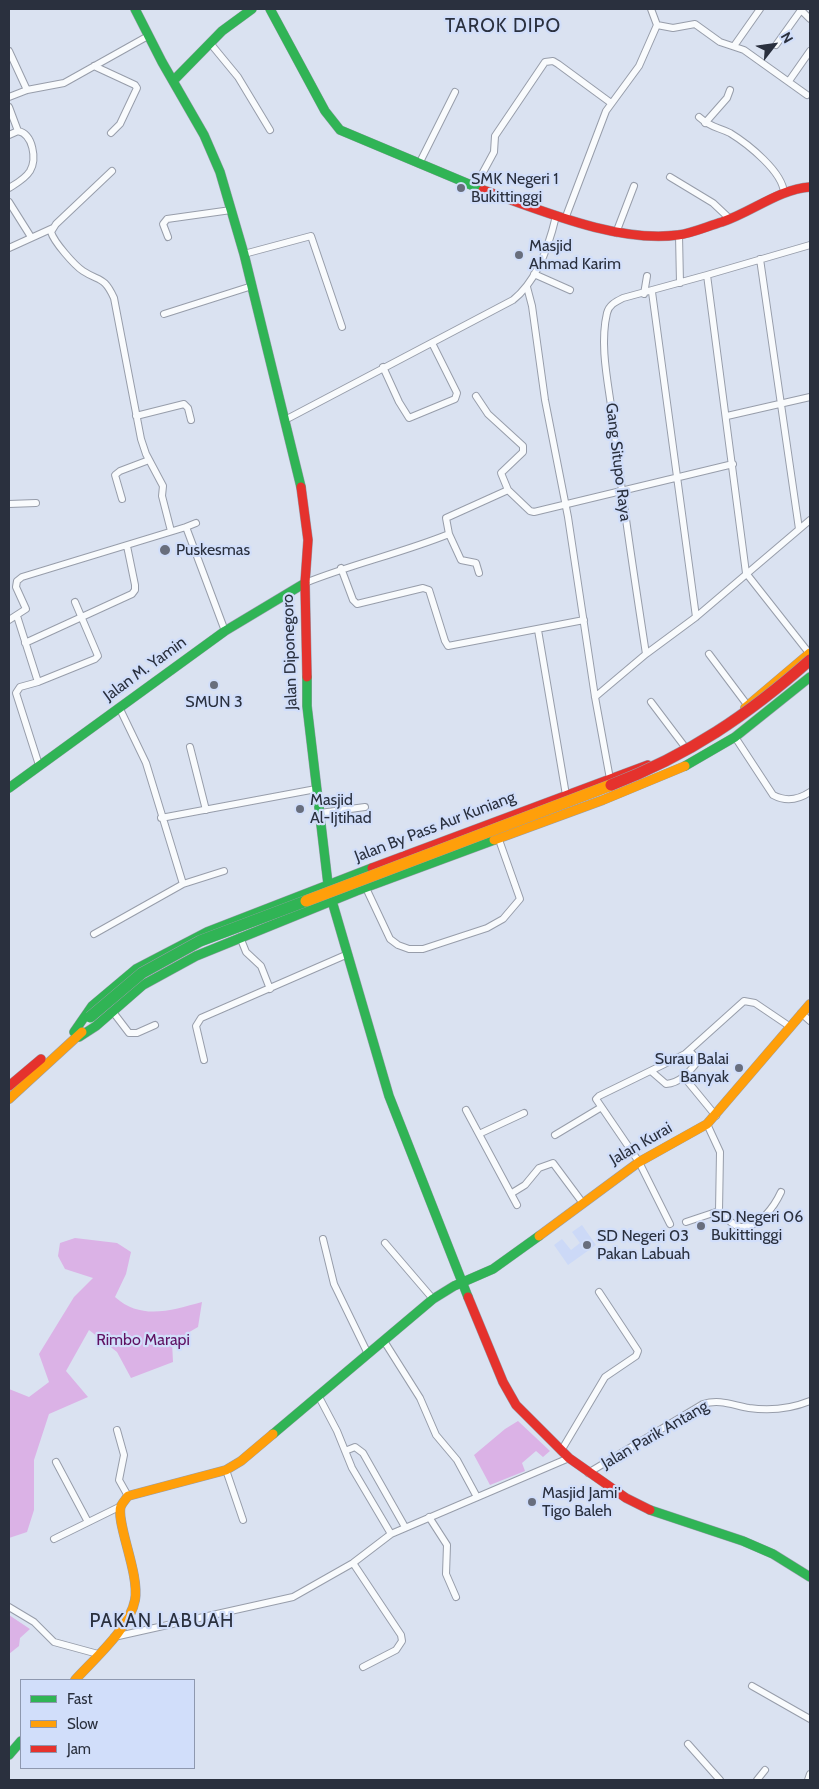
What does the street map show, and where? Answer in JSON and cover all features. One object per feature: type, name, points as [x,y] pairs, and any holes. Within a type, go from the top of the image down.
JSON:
[{"type":"main road","name":"Jalan Diponegoro","points":[[135,9],[212,152],[244,254],[307,517],[308,540],[305,583],[307,706],[328,884]]},
{"type":"main road","points":[[173,81],[233,22],[252,9]]},
{"type":"main road","points":[[270,9],[325,111],[334,123],[347,134],[475,187],[561,218],[616,233],[644,236],[679,235],[730,219],[784,193],[810,187]]},
{"type":"main road","name":"Jalan M. Yamin","points":[[9,788],[225,631],[305,583]]},
{"type":"main road","name":"Jalan By Pass Aur Kuniang","points":[[76,1034],[92,1006],[102,996],[152,960],[207,932],[328,884],[610,779],[685,747],[718,728],[748,706],[810,655]]},
{"type":"main road","name":"Jalan By Pass Aur Kuniang","points":[[9,1086],[25,1077],[76,1034],[142,973],[200,941],[612,785],[684,755],[752,710],[810,655]]},
{"type":"main road","name":"Jalan By Pass Aur Kuniang","points":[[91,1020],[145,977],[203,946],[673,766],[732,732],[810,668]]},
{"type":"main road","name":"Jalan By Pass Aur Kuniang","points":[[76,1034],[96,1026],[160,974],[240,937],[498,837],[661,777],[712,752],[735,737],[810,676]]},
{"type":"main road","points":[[420,850],[426,865]]},
{"type":"main road","points":[[332,901],[380,1074],[508,1393],[527,1418],[565,1454],[588,1473],[639,1505],[743,1541],[772,1554],[810,1577]]},
{"type":"main road","name":"Jalan Kurai","points":[[128,1496],[226,1470],[241,1461],[433,1299],[462,1282],[493,1269],[639,1162],[712,1120],[789,1026],[810,1004]]},
{"type":"main road","name":"Jalan By Pass Aur Kuniang","points":[[9,1099],[25,1077]]},
{"type":"main road","points":[[76,1679],[113,1637],[131,1613],[136,1594],[120,1517],[121,1506],[128,1496]]},
{"type":"main road","points":[[9,1755],[20,1742]]},
{"type":"street","points":[[285,420],[513,300],[527,287],[561,218],[603,117],[611,103],[639,66],[657,25],[651,9]]},
{"type":"street","points":[[734,46],[760,9]]},
{"type":"street","points":[[776,45],[802,10],[810,19]]},
{"type":"street","points":[[657,25],[673,28],[695,24],[727,46],[734,46],[744,50],[807,94]]},
{"type":"street","points":[[9,96],[27,90],[64,83],[148,36]]},
{"type":"street","points":[[210,43],[238,77],[270,130]]},
{"type":"street","points":[[789,81],[810,50]]},
{"type":"street","points":[[9,51],[27,90]]},
{"type":"street","points":[[475,187],[494,152],[495,136],[545,62],[553,60],[611,103]]},
{"type":"street","points":[[94,66],[135,85],[137,88],[120,124],[111,133]]},
{"type":"street","points":[[705,123],[727,98],[730,90]]},
{"type":"street","points":[[419,164],[455,92]]},
{"type":"street","points":[[9,107],[18,130],[23,132],[29,139],[34,160],[29,173],[9,188]]},
{"type":"street","points":[[699,117],[705,123],[731,134],[769,165],[782,180],[784,193]]},
{"type":"street","points":[[9,135],[18,130]]},
{"type":"street","points":[[9,248],[53,228],[112,171]]},
{"type":"street","points":[[670,177],[714,203],[730,219]]},
{"type":"street","points":[[616,233],[634,186]]},
{"type":"street","points":[[9,202],[31,237]]},
{"type":"street","points":[[168,237],[163,224],[167,219],[231,210]]},
{"type":"street","points":[[53,228],[51,232],[55,240],[82,270],[101,279],[114,298],[136,416],[149,460],[163,486],[162,496],[171,531]]},
{"type":"street","points":[[679,235],[680,283]]},
{"type":"street","points":[[244,254],[311,236],[342,327]]},
{"type":"street","name":"Gang Situpo Raya","points":[[646,654],[622,492],[604,342],[607,314],[613,303],[623,298],[652,292],[760,258],[810,245]]},
{"type":"street","points":[[760,258],[799,529]]},
{"type":"street","points":[[534,274],[570,290]]},
{"type":"street","points":[[707,275],[734,464],[746,572],[810,655]]},
{"type":"street","points":[[644,294],[647,276]]},
{"type":"street","points":[[164,314],[252,286]]},
{"type":"street","points":[[527,287],[532,306],[545,400],[566,505],[595,697],[610,779]]},
{"type":"street","points":[[652,292],[696,617]]},
{"type":"street","points":[[383,367],[399,402],[409,418],[455,399],[457,393],[432,343]]},
{"type":"street","points":[[476,396],[488,414],[523,446],[523,452],[501,474],[508,490],[530,511],[566,505],[734,464]]},
{"type":"street","points":[[727,416],[781,405],[810,396]]},
{"type":"street","points":[[136,416],[184,404],[188,408],[191,420]]},
{"type":"street","points":[[122,499],[115,476],[120,471],[149,460]]},
{"type":"street","points":[[479,573],[476,563],[461,560],[448,534],[445,522],[450,515],[508,490]]},
{"type":"street","points":[[9,504],[36,503]]},
{"type":"street","points":[[595,697],[646,654],[696,617],[746,572],[810,520]]},
{"type":"street","points":[[9,620],[24,612],[26,607],[16,587],[18,579],[196,523]]},
{"type":"street","points":[[186,527],[225,631]]},
{"type":"street","points":[[305,583],[341,568],[425,543],[448,534]]},
{"type":"street","points":[[25,643],[132,594],[135,590],[127,546]]},
{"type":"street","points":[[341,568],[353,600],[357,604],[423,588],[429,590],[448,646],[584,620]]},
{"type":"street","points":[[39,765],[16,693],[20,687],[95,660],[98,656],[75,602]]},
{"type":"street","points":[[17,616],[38,682]]},
{"type":"street","points":[[538,630],[566,795]]},
{"type":"street","points":[[709,654],[748,706]]},
{"type":"street","points":[[652,702],[685,747]]},
{"type":"street","points":[[119,707],[146,763],[183,884]]},
{"type":"street","points":[[735,737],[773,795],[782,800],[792,800],[810,792]]},
{"type":"street","points":[[190,747],[206,810]]},
{"type":"street","points":[[162,818],[316,788]]},
{"type":"street","points":[[320,813],[365,807]]},
{"type":"street","points":[[366,888],[385,930],[398,945],[423,949],[487,928],[503,919],[520,898],[498,837]]},
{"type":"street","points":[[94,934],[183,884],[224,871]]},
{"type":"street","points":[[240,937],[246,952],[261,966],[270,989]]},
{"type":"street","points":[[204,1060],[196,1026],[197,1021],[206,1015],[348,954]]},
{"type":"street","points":[[670,1224],[639,1162],[600,1108],[596,1099],[689,1051],[744,1001],[755,1003],[789,1026]]},
{"type":"street","points":[[112,1012],[129,1033],[137,1033],[155,1025]]},
{"type":"street","points":[[801,1013],[810,1021]]},
{"type":"street","points":[[651,1071],[666,1084],[684,1077],[699,1060],[689,1051]]},
{"type":"street","points":[[684,1077],[712,1120],[721,1158],[719,1211],[733,1224],[742,1227],[767,1214],[781,1192]]},
{"type":"street","points":[[555,1135],[600,1108]]},
{"type":"street","points":[[466,1110],[517,1205]]},
{"type":"street","points":[[480,1134],[524,1113]]},
{"type":"street","points":[[512,1193],[526,1185],[540,1168],[553,1163],[582,1202]]},
{"type":"street","points":[[686,1222],[719,1211]]},
{"type":"street","points":[[323,1239],[334,1284],[368,1354]]},
{"type":"street","points":[[385,1243],[433,1299]]},
{"type":"street","points":[[113,1637],[278,1602],[293,1597],[353,1563],[391,1534],[477,1497],[565,1454],[604,1378],[636,1356],[638,1351],[599,1292]]},
{"type":"street","points":[[384,1341],[420,1398],[436,1436],[457,1460],[477,1497]]},
{"type":"street","points":[[318,1395],[352,1468],[391,1534]]},
{"type":"street","name":"Jalan Parik Antang","points":[[588,1473],[703,1404],[719,1401],[764,1410],[783,1409],[810,1402]]},
{"type":"street","points":[[118,1430],[124,1455],[119,1480],[128,1496]]},
{"type":"street","points":[[345,1451],[355,1447],[363,1452],[405,1527]]},
{"type":"street","points":[[56,1462],[88,1522]]},
{"type":"street","points":[[226,1470],[243,1520]]},
{"type":"street","points":[[54,1539],[121,1506]]},
{"type":"street","points":[[429,1517],[446,1545],[446,1574],[456,1597]]},
{"type":"street","points":[[353,1563],[401,1635],[402,1641],[396,1650],[363,1667]]},
{"type":"street","points":[[9,1607],[34,1622],[54,1642],[98,1654]]},
{"type":"street","points":[[752,1686],[810,1719]]},
{"type":"street","points":[[688,1744],[720,1780]]},
{"type":"street","points":[[757,1780],[766,1770]]},
{"type":"street","points":[[808,1780],[810,1774]]},
{"type":"shaded area","name":"SD Negeri 03 Pakan Labuah","points":[[582,1225],[596,1245],[568,1265],[554,1245],[562,1239],[571,1250],[580,1243],[572,1232]]},
{"type":"green space","name":"Rimbo Marapi","points":[[75,1238],[117,1243],[131,1252],[126,1274],[115,1297],[136,1309],[157,1312],[202,1302],[198,1327],[172,1342],[173,1362],[131,1378],[117,1352],[89,1330],[66,1371],[88,1397],[49,1414],[34,1460],[34,1510],[27,1532],[9,1538],[9,1389],[29,1397],[49,1382],[39,1354],[74,1297],[93,1278],[65,1269],[58,1256],[60,1243]]},
{"type":"green space","points":[[518,1421],[550,1451],[543,1457],[536,1451],[522,1463],[525,1471],[490,1485],[474,1455],[505,1429]]},
{"type":"green space","points":[[9,1615],[30,1629],[20,1638],[19,1646],[9,1654]]},
{"type":"traffic: fast","points":[[135,9],[162,62],[204,135],[220,172],[244,254],[301,487]]},
{"type":"traffic: fast","points":[[173,81],[222,31],[252,9]]},
{"type":"traffic: fast","points":[[270,9],[325,111],[340,130],[483,190]]},
{"type":"traffic: fast","points":[[9,788],[225,631],[305,583]]},
{"type":"traffic: fast","points":[[307,677],[307,706],[328,884]]},
{"type":"traffic: fast","points":[[685,766],[735,737],[810,677]]},
{"type":"traffic: fast","points":[[79,1037],[96,1026],[143,985],[196,956],[356,891],[494,840]]},
{"type":"traffic: fast","points":[[74,1032],[92,1006],[136,969],[207,932],[372,868]]},
{"type":"traffic: fast","points":[[90,1017],[142,973],[200,941],[306,901]]},
{"type":"traffic: fast","points":[[332,901],[389,1096],[468,1297]]},
{"type":"traffic: fast","points":[[273,1434],[433,1299],[454,1286],[493,1269],[539,1236]]},
{"type":"traffic: fast","points":[[650,1510],[743,1541],[773,1554],[810,1577]]},
{"type":"traffic: fast","points":[[9,1755],[20,1742]]},
{"type":"traffic: slow","points":[[745,708],[810,653]]},
{"type":"traffic: slow","points":[[494,840],[603,800],[685,766]]},
{"type":"traffic: slow","points":[[306,901],[611,785]]},
{"type":"traffic: slow","points":[[539,1236],[639,1162],[707,1124],[810,1004]]},
{"type":"traffic: slow","points":[[9,1099],[82,1032]]},
{"type":"traffic: slow","points":[[76,1679],[119,1632],[132,1611],[136,1589],[120,1513],[121,1506],[128,1496],[226,1470],[241,1461],[273,1434]]},
{"type":"traffic: jam","points":[[483,190],[604,230],[654,236],[678,235],[695,231],[733,218],[776,196],[810,187]]},
{"type":"traffic: jam","points":[[301,487],[308,540],[305,583],[307,677]]},
{"type":"traffic: jam","points":[[611,785],[666,761],[716,732],[764,699],[810,660]]},
{"type":"traffic: jam","points":[[372,868],[648,765]]},
{"type":"traffic: jam","points":[[9,1086],[41,1059]]},
{"type":"traffic: jam","points":[[468,1297],[503,1382],[516,1405],[569,1458],[626,1498],[650,1510]]},
{"type":"place","name":"SMK Negeri 1 Bukittinggi","points":[[461,188]]},
{"type":"place","name":"Masjid Ahmad Karim","points":[[519,255]]},
{"type":"place","name":"Puskesmas","points":[[165,550]]},
{"type":"place","name":"SMUN 3","points":[[214,685]]},
{"type":"place","name":"Masjid Al-Ijtihad","points":[[300,809]]},
{"type":"place","name":"Surau Balai Banyak","points":[[739,1068]]},
{"type":"place","name":"SD Negeri 06 Bukittinggi","points":[[701,1226]]},
{"type":"place","name":"SD Negeri 03 Pakan Labuah","points":[[587,1245]]},
{"type":"place","name":"Masjid Jami' Tigo Baleh","points":[[532,1502]]},
{"type":"district","name":"TAROK DIPO","points":[[503,26]]},
{"type":"district","name":"PAKAN LABUAH","points":[[162,1621]]}]
